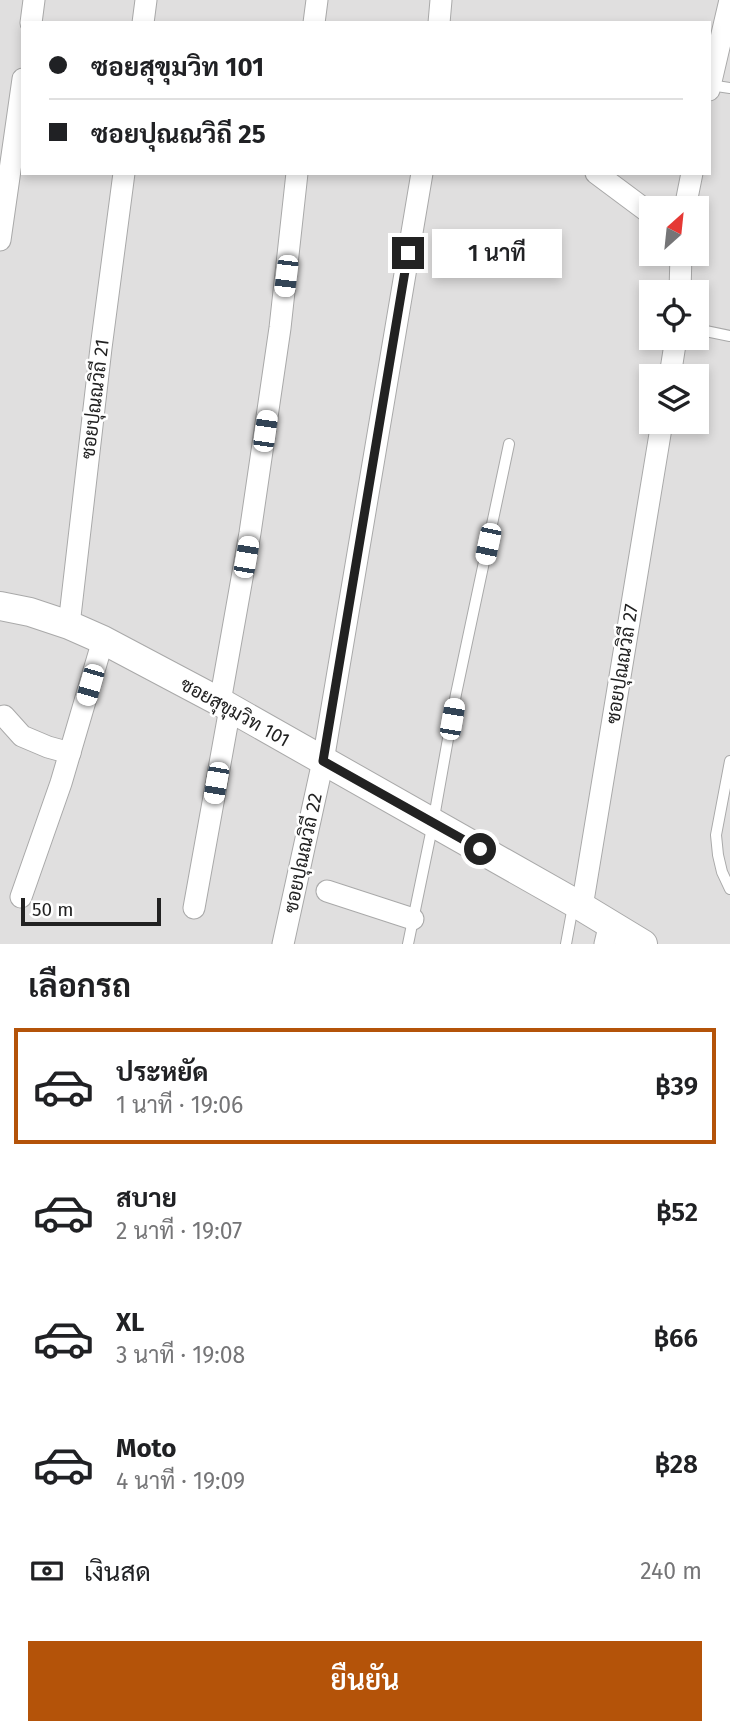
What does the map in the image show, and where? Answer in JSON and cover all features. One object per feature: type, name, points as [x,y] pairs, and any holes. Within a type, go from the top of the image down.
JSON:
[{"type":"street","points":[[31,21],[34,0]]},
{"type":"street","points":[[143,21],[146,0]]},
{"type":"street","points":[[314,21],[317,0]]},
{"type":"street","points":[[439,21],[441,0]]},
{"type":"street","points":[[716,88],[730,0]]},
{"type":"street","points":[[0,240],[21,93]]},
{"type":"street","name":"ซอยปุณณวิถี 21","points":[[69,625],[124,175]]},
{"type":"street","points":[[194,908],[280,328],[297,175]]},
{"type":"street","name":"ซอยปุณณวิถี 22","points":[[283,944],[323,761],[422,175]]},
{"type":"street","points":[[599,175],[639,205]]},
{"type":"street","points":[[687,196],[692,175]]},
{"type":"street","name":"ซอยปุณณวิถี 27","points":[[578,904],[660,434]]},
{"type":"street","name":"ซอยสุขุมวิท 101","points":[[0,606],[30,612],[103,640],[225,705],[578,904],[607,934],[643,944]]},
{"type":"street","points":[[21,897],[70,753],[103,640]]},
{"type":"street","points":[[4,716],[22,736],[70,753]]},
{"type":"street","points":[[327,891],[413,919]]},
{"type":"lane","points":[[709,331],[730,335]]},
{"type":"lane","points":[[408,944],[456,694],[509,444]]},
{"type":"lane","points":[[730,761],[727,798],[716,835],[722,872],[730,889]]},
{"type":"lane","points":[[566,944],[578,904]]},
{"type":"shaded area","points":[[0,0],[730,0],[730,944],[0,944]]},
{"type":"route","points":[[408,253],[323,761],[480,849]]}]
